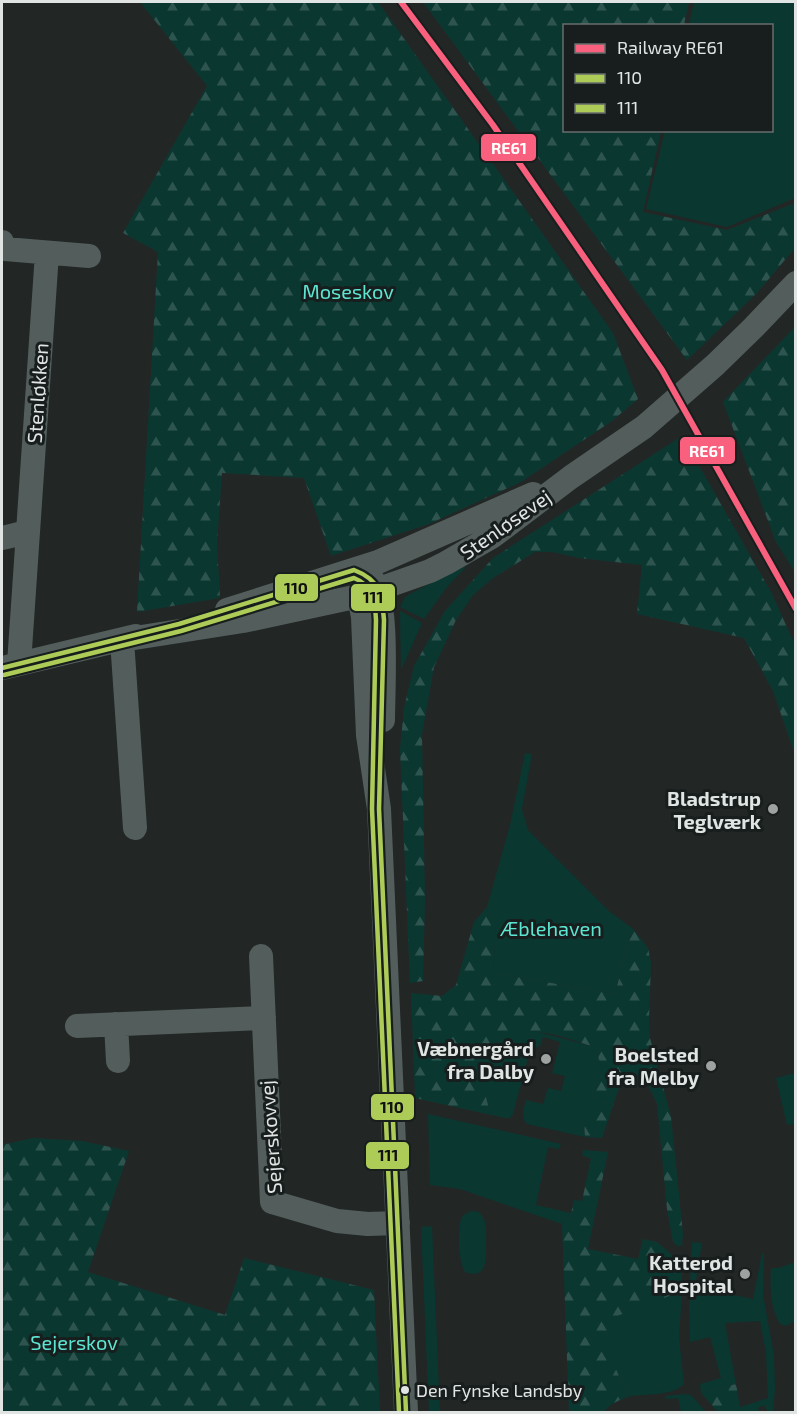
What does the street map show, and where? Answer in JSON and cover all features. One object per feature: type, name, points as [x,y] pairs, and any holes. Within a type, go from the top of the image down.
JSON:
[{"type":"street","points":[[2,242],[5,249],[89,256]]},
{"type":"street","name":"Stenløkken","points":[[10,666],[27,532],[47,253]]},
{"type":"street","name":"Stenløsevej","points":[[366,584],[488,525],[571,477],[644,427],[715,365],[795,283]]},
{"type":"street","points":[[2,538],[27,532]]},
{"type":"street","points":[[10,666],[122,640],[243,621],[366,584],[363,617],[368,735],[379,809],[406,1413]]},
{"type":"street","points":[[122,640],[135,828]]},
{"type":"street","name":"Sejerskovvej","points":[[261,956],[272,1202],[338,1221],[368,1224],[398,1222]]},
{"type":"street","points":[[77,1026],[264,1018]]},
{"type":"street","points":[[117,1024],[118,1061]]},
{"type":"green space","name":"Moseskov","points":[[140,2],[378,2],[613,333],[638,399],[612,421],[521,482],[429,524],[331,556],[304,478],[222,473],[217,543],[220,598],[137,612],[158,252],[123,233],[207,86]]},
{"type":"green space","points":[[423,2],[689,2],[684,24],[563,24],[563,132],[661,132],[643,212],[727,230],[795,203],[795,248],[756,294],[687,360]]},
{"type":"green space","points":[[694,2],[795,2],[795,198],[727,227],[646,209],[665,132],[773,132],[773,24],[689,24]]},
{"type":"green space","points":[[795,327],[795,572],[776,542],[723,402]]},
{"type":"green space","points":[[682,436],[771,592],[795,645],[795,755],[773,691],[744,638],[637,614],[642,565],[579,558],[552,552],[535,552],[493,578],[473,595],[456,620],[434,667],[422,734],[425,901],[423,981],[410,983],[400,749],[404,708],[414,666],[445,611],[493,558]]},
{"type":"green space","points":[[464,566],[465,568],[447,587],[424,619],[400,607],[408,595]]},
{"type":"green space","points":[[400,611],[422,623],[401,670],[400,614]]},
{"type":"green space","name":"Æblehaven","points":[[525,753],[532,754],[522,809],[528,830],[609,911],[632,928],[615,994],[493,973],[496,924],[487,907],[510,825]]},
{"type":"green space","points":[[487,907],[496,924],[493,973],[615,994],[632,928],[648,948],[651,963],[650,1038],[671,1117],[683,1234],[682,1246],[677,1246],[673,1242],[667,1209],[657,1104],[647,1083],[631,1071],[621,1082],[602,1138],[585,1137],[584,1122],[602,1069],[595,1047],[552,1034],[533,1032],[513,1035],[494,1044],[487,1052],[482,1071],[491,1115],[415,1098],[411,993],[442,996],[456,985],[474,922]]},
{"type":"green space","points":[[522,1032],[538,1032],[595,1047],[602,1069],[584,1122],[585,1137],[527,1124],[524,1118],[526,1100],[543,1104],[548,1088],[561,1091],[565,1076],[552,1073],[560,1042],[543,1037],[540,1046],[532,1049],[529,1054],[513,1114],[510,1118],[491,1115],[482,1076],[484,1057],[495,1042]]},
{"type":"green space","points":[[795,1073],[795,1124],[787,1125],[776,1078]]},
{"type":"green space","points":[[428,1114],[561,1144],[559,1149],[548,1147],[536,1205],[571,1213],[562,1224],[460,1189],[430,1185]]},
{"type":"green space","name":"Sejerskov","points":[[33,1138],[82,1141],[129,1151],[88,1272],[225,1315],[244,1258],[374,1290],[380,1412],[2,1412],[2,1145]]},
{"type":"green space","points":[[583,1150],[608,1152],[588,1249],[638,1259],[643,1239],[657,1242],[682,1264],[682,1291],[617,1316],[612,1338],[612,1354],[620,1379],[630,1396],[612,1404],[604,1412],[569,1412],[562,1224],[571,1213],[574,1200],[582,1201],[591,1159],[582,1155]]},
{"type":"green space","points":[[471,1211],[479,1212],[482,1216],[486,1232],[484,1267],[478,1273],[472,1274],[465,1272],[463,1268],[459,1239],[462,1218],[464,1214]]},
{"type":"green space","points":[[432,1226],[440,1412],[429,1412],[421,1227]]},
{"type":"green space","points":[[692,1242],[702,1243],[695,1287],[753,1299],[762,1253],[764,1254],[763,1295],[774,1355],[773,1412],[768,1412],[764,1405],[758,1408],[760,1412],[737,1412],[740,1407],[768,1398],[766,1353],[760,1321],[725,1323],[736,1384],[701,1393],[700,1384],[721,1378],[710,1337],[690,1342]]},
{"type":"green space","points":[[795,1262],[795,1321],[786,1326],[780,1324],[772,1304],[771,1268],[779,1268]]},
{"type":"green space","points":[[682,1291],[679,1338],[684,1384],[666,1393],[630,1396],[613,1361],[612,1338],[617,1315]]},
{"type":"green space","points":[[736,1384],[740,1407],[737,1412],[718,1412],[701,1393]]},
{"type":"green space","points":[[691,1395],[706,1412],[681,1412],[678,1398],[666,1399],[666,1396]]},
{"type":"rail line","name":"RE61","points":[[401,2],[493,125],[662,370],[796,609]]},
{"type":"transit line","name":"110","points":[[2,668],[179,624],[354,570],[369,578],[378,589],[384,620],[379,809],[406,1412]]},
{"type":"transit line","name":"111","points":[[4,675],[181,631],[354,578],[366,585],[372,594],[376,620],[372,809],[399,1412]]},
{"type":"place","name":"Bladstrup Teglværk","points":[[773,809]]},
{"type":"place","name":"Væbnergård fra Dalby","points":[[546,1059]]},
{"type":"place","name":"Boelsted fra Melby","points":[[711,1066]]},
{"type":"place","name":"Katterød Hospital","points":[[745,1274]]},
{"type":"place","name":"Den Fynske Landsby","points":[[405,1390]]}]
